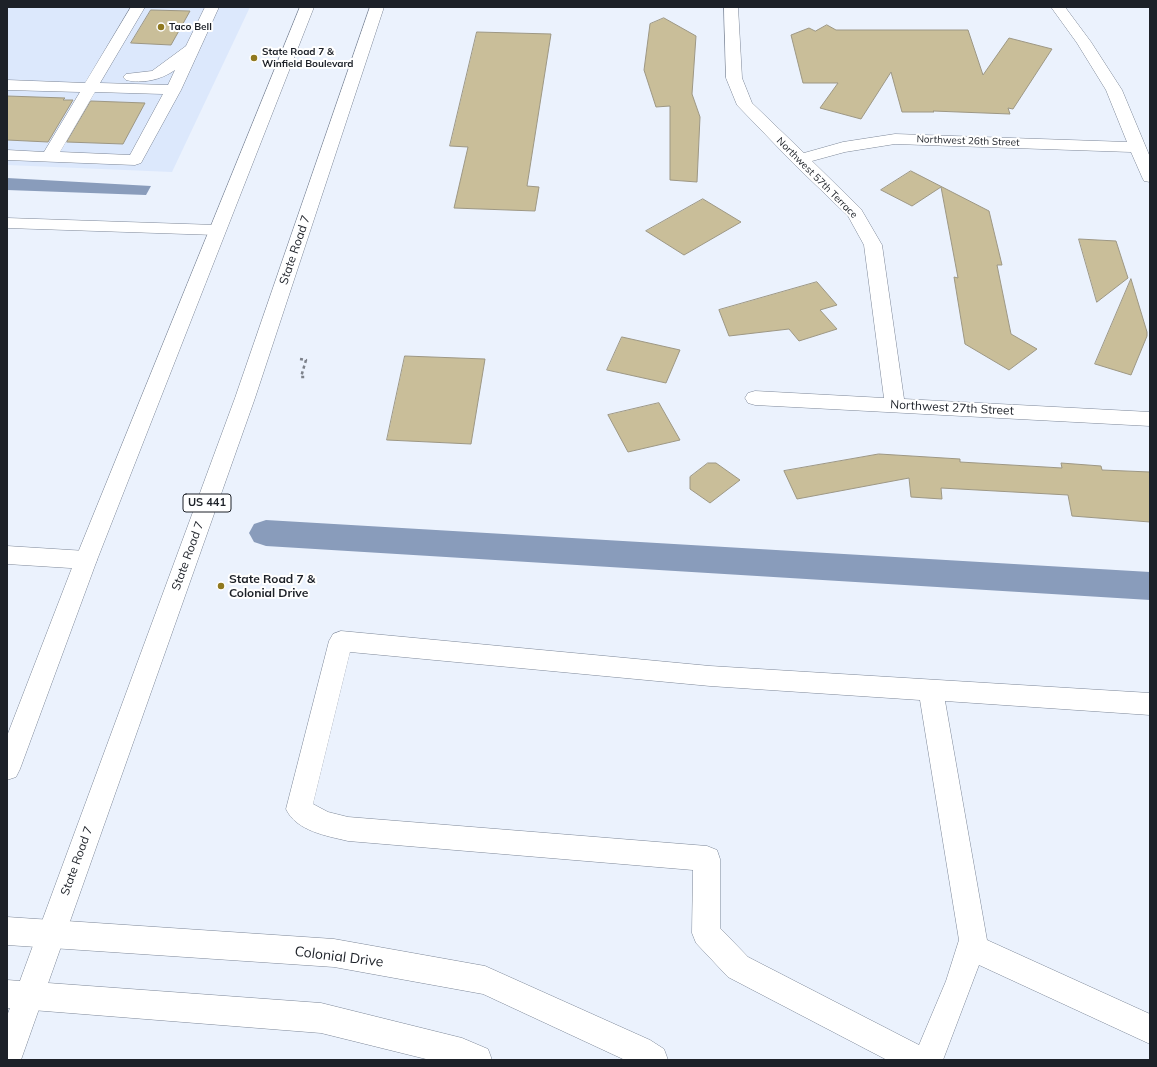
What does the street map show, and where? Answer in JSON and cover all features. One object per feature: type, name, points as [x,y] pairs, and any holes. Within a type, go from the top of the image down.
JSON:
[{"type":"street","points":[[49,157],[138,7]]},
{"type":"street","points":[[7,155],[135,160],[173,90],[212,7]]},
{"type":"street","points":[[7,769],[86,560],[216,230],[307,7]]},
{"type":"street","name":"State Road 7","points":[[7,1057],[18,994],[50,934],[245,398],[377,7]]},
{"type":"street","name":"Northwest 57th Terrace","points":[[731,7],[734,78],[745,105],[855,213],[873,245],[895,405]]},
{"type":"street","points":[[1058,7],[1084,42],[1114,90],[1150,177]]},
{"type":"street","points":[[7,86],[94,82],[158,75],[194,45]]},
{"type":"street","points":[[94,82],[173,90]]},
{"type":"street","name":"Northwest 26th Street","points":[[800,160],[843,147],[895,139],[1138,147]]},
{"type":"street","points":[[7,223],[216,230]]},
{"type":"street","name":"Northwest 27th Street","points":[[755,398],[1150,419]]},
{"type":"street","points":[[7,555],[86,560]]},
{"type":"street","points":[[918,1060],[738,967],[706,933],[707,859],[348,829],[322,823],[299,809],[341,641],[710,676],[1150,704]]},
{"type":"street","points":[[928,1060],[960,981],[973,940],[931,690]]},
{"type":"street","name":"Colonial Drive","points":[[7,931],[334,953],[485,980],[639,1051],[653,1060]]},
{"type":"street","points":[[971,947],[1150,1030]]},
{"type":"street","points":[[18,994],[321,1018],[462,1053],[477,1060]]},
{"type":"path","points":[[300,359],[306,360],[301,376],[306,377]]},
{"type":"shaded area","points":[[7,7],[250,7],[172,172],[7,165]]},
{"type":"shaded area","points":[[7,178],[151,186],[146,195],[7,190]]},
{"type":"building","name":"Taco Bell","points":[[151,10],[190,11],[171,45],[131,43]]},
{"type":"building","points":[[664,18],[696,36],[692,94],[700,117],[697,182],[670,180],[670,106],[656,107],[644,70],[650,24]]},
{"type":"building","points":[[827,25],[836,30],[968,30],[983,75],[1009,38],[1052,49],[1013,109],[1008,108],[1010,114],[933,111],[934,112],[902,112],[891,72],[861,119],[820,108],[838,83],[803,83],[791,35],[809,28],[815,31]]},
{"type":"building","points":[[477,32],[551,34],[527,186],[539,187],[535,211],[454,208],[468,147],[450,146]]},
{"type":"building","points":[[7,96],[65,98],[63,100],[73,100],[48,142],[7,140]]},
{"type":"building","points":[[91,101],[145,103],[123,144],[67,142]]},
{"type":"building","points":[[911,171],[989,211],[1002,265],[997,265],[1011,334],[1037,349],[1009,370],[965,344],[954,277],[958,278],[941,187],[912,206],[881,190]]},
{"type":"building","points":[[703,199],[741,222],[684,255],[646,231]]},
{"type":"building","points":[[1079,239],[1116,241],[1128,278],[1097,302]]},
{"type":"building","points":[[1131,279],[1147,336],[1131,375],[1095,364]]},
{"type":"building","points":[[817,282],[837,305],[820,310],[837,329],[799,341],[789,329],[729,336],[719,310]]},
{"type":"building","points":[[622,337],[680,350],[666,383],[607,370]]},
{"type":"building","points":[[405,356],[485,359],[471,444],[387,440]]},
{"type":"building","points":[[659,403],[680,440],[628,452],[608,415]]},
{"type":"building","points":[[879,454],[960,459],[960,462],[1062,468],[1061,463],[1101,466],[1102,470],[1150,472],[1150,522],[1072,516],[1068,495],[941,488],[942,499],[911,497],[909,478],[797,499],[784,471]]},
{"type":"building","points":[[708,463],[716,463],[740,480],[710,503],[690,489],[690,477]]},
{"type":"waterway","points":[[266,533],[1150,586]]},
{"type":"place","name":"Taco Bell","points":[[161,27]]},
{"type":"place","name":"State Road 7 & Winfield Boulevard","points":[[254,58]]},
{"type":"place","name":"State Road 7 & Colonial Drive","points":[[221,586]]}]
